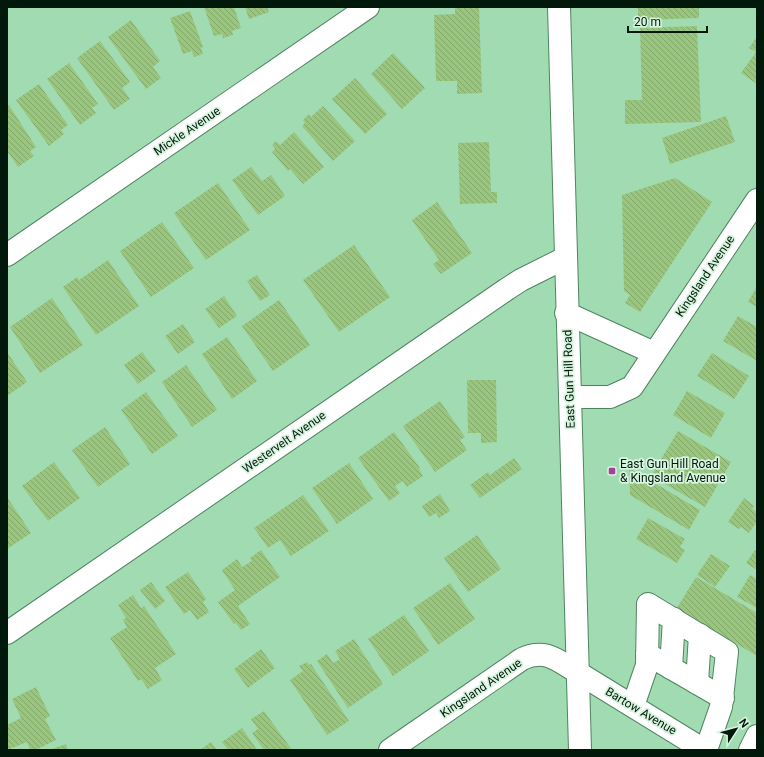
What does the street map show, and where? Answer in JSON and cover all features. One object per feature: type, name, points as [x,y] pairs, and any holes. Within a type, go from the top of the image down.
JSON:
[{"type":"street","name":"Mickle Avenue","points":[[7,255],[368,7]]},
{"type":"street","name":"East Gun Hill Road","points":[[559,7],[566,313],[570,397],[580,750]]},
{"type":"street","name":"Kingsland Avenue","points":[[570,397],[610,397],[632,386],[757,200]]},
{"type":"street","name":"Westervelt Avenue","points":[[7,633],[507,288],[565,258]]},
{"type":"street","points":[[566,313],[654,353]]},
{"type":"street","points":[[633,706],[647,665],[648,604],[727,652],[723,698],[705,750]]},
{"type":"street","points":[[670,668],[674,619]]},
{"type":"street","points":[[697,683],[700,635]]},
{"type":"street","name":"Kingsland Avenue","points":[[390,750],[417,742],[518,662],[532,654],[549,656],[577,672]]},
{"type":"street","points":[[647,654],[723,698]]},
{"type":"street","name":"Bartow Avenue","points":[[577,672],[705,750]]},
{"type":"street","points":[[750,750],[757,736]]},
{"type":"building","points":[[204,7],[234,7],[241,28],[232,31],[233,35],[223,38],[222,34],[214,36]]},
{"type":"building","points":[[245,7],[267,7],[269,12],[249,19]]},
{"type":"building","points":[[455,7],[479,7],[482,93],[457,94],[457,81],[436,81],[434,15],[455,14]]},
{"type":"building","points":[[638,7],[699,7],[699,18],[638,20]]},
{"type":"building","points":[[190,11],[203,47],[201,48],[203,54],[194,57],[192,51],[183,54],[170,18]]},
{"type":"building","points":[[131,20],[160,61],[153,67],[161,78],[146,89],[108,37]]},
{"type":"building","points":[[697,26],[701,122],[625,124],[625,100],[642,100],[640,28]]},
{"type":"building","points":[[756,38],[757,84],[741,73],[756,52],[749,48]]},
{"type":"building","points":[[100,41],[130,82],[122,88],[130,99],[114,110],[77,58]]},
{"type":"building","points":[[393,53],[425,88],[402,109],[371,74]]},
{"type":"building","points":[[69,63],[98,104],[92,108],[96,113],[80,125],[47,79]]},
{"type":"building","points":[[355,78],[387,114],[365,134],[332,99]]},
{"type":"building","points":[[39,84],[68,125],[61,130],[64,134],[49,146],[16,100]]},
{"type":"building","points":[[9,105],[36,147],[30,151],[34,156],[18,167],[7,151],[7,106]]},
{"type":"building","points":[[323,106],[355,141],[333,161],[302,126],[305,123],[303,120],[309,114],[311,117]]},
{"type":"building","points":[[726,116],[735,142],[670,164],[662,138]]},
{"type":"building","points":[[294,132],[324,167],[303,184],[290,169],[288,171],[272,152],[275,149],[272,145],[276,141],[280,145]]},
{"type":"building","points":[[489,142],[491,192],[497,192],[497,203],[460,204],[458,143]]},
{"type":"building","points":[[251,167],[262,181],[271,175],[285,196],[258,215],[232,180]]},
{"type":"building","points":[[675,178],[712,202],[640,312],[625,303],[630,295],[624,291],[622,195]]},
{"type":"building","points":[[218,183],[250,230],[206,260],[174,213]]},
{"type":"building","points":[[437,202],[472,253],[441,274],[433,264],[439,260],[412,220]]},
{"type":"building","points":[[162,222],[194,268],[151,297],[120,251]]},
{"type":"building","points":[[354,245],[390,297],[339,332],[303,280]]},
{"type":"building","points":[[108,260],[139,306],[96,335],[63,287],[77,277],[79,280]]},
{"type":"building","points":[[257,275],[270,295],[260,301],[247,281]]},
{"type":"building","points":[[757,286],[757,307],[748,302]]},
{"type":"building","points":[[224,296],[237,316],[219,328],[205,309]]},
{"type":"building","points":[[52,298],[83,345],[40,373],[10,327]]},
{"type":"building","points":[[279,300],[310,345],[273,371],[242,326]]},
{"type":"building","points":[[738,316],[757,327],[757,361],[723,341]]},
{"type":"building","points":[[183,324],[195,342],[178,354],[165,336]]},
{"type":"building","points":[[227,337],[257,381],[232,399],[202,354]]},
{"type":"building","points":[[7,352],[27,382],[7,396]]},
{"type":"building","points":[[142,352],[156,371],[138,384],[124,365]]},
{"type":"building","points":[[712,353],[749,376],[734,399],[697,376]]},
{"type":"building","points":[[186,365],[217,410],[192,427],[162,382]]},
{"type":"building","points":[[467,380],[496,380],[497,442],[481,443],[481,433],[468,433]]},
{"type":"building","points":[[687,391],[725,413],[711,438],[673,415]]},
{"type":"building","points":[[146,392],[178,436],[152,454],[121,410]]},
{"type":"building","points":[[440,401],[465,437],[460,440],[467,450],[435,472],[403,426]]},
{"type":"building","points":[[105,427],[130,464],[98,487],[72,450]]},
{"type":"building","points":[[678,431],[731,462],[705,507],[651,476]]},
{"type":"building","points":[[394,432],[420,468],[419,469],[423,476],[407,487],[403,481],[395,486],[400,493],[389,501],[358,458]]},
{"type":"building","points":[[514,458],[522,469],[480,498],[470,485],[488,472],[490,475]]},
{"type":"building","points":[[54,462],[80,498],[48,521],[22,486]]},
{"type":"building","points":[[349,463],[373,499],[337,524],[312,488]]},
{"type":"building","points":[[629,468],[700,510],[689,530],[630,495]]},
{"type":"building","points":[[440,494],[450,511],[439,518],[436,513],[429,517],[422,506]]},
{"type":"building","points":[[303,495],[329,531],[291,556],[280,540],[268,548],[254,528]]},
{"type":"building","points":[[7,497],[31,533],[7,549]]},
{"type":"building","points":[[744,498],[754,506],[752,509],[757,512],[757,521],[749,533],[741,527],[739,529],[728,522]]},
{"type":"building","points":[[648,518],[685,539],[680,547],[685,550],[677,563],[636,539]]},
{"type":"building","points":[[477,535],[501,569],[468,592],[444,558]]},
{"type":"building","points":[[261,550],[280,577],[238,606],[250,624],[241,630],[236,623],[234,624],[218,602],[235,590],[222,570],[237,559],[242,567],[252,561],[250,558]]},
{"type":"building","points":[[755,550],[757,552],[757,570],[746,563]]},
{"type":"building","points":[[711,554],[730,566],[715,587],[697,575]]},
{"type":"building","points":[[188,572],[206,599],[203,602],[209,612],[197,620],[190,610],[184,614],[165,587]]},
{"type":"building","points":[[750,575],[757,579],[757,608],[737,597]]},
{"type":"building","points":[[696,577],[757,613],[757,656],[677,608]]},
{"type":"building","points":[[151,582],[165,601],[155,609],[140,590]]},
{"type":"building","points":[[450,583],[475,619],[438,645],[413,608]]},
{"type":"building","points":[[133,595],[141,608],[144,606],[176,654],[155,668],[162,680],[148,689],[141,679],[138,681],[110,638],[127,627],[123,620],[126,618],[118,605]]},
{"type":"building","points":[[404,615],[429,651],[393,676],[368,639]]},
{"type":"building","points":[[354,639],[383,684],[348,708],[317,661],[327,654],[333,663],[340,659],[335,651]]},
{"type":"building","points":[[261,649],[275,668],[248,688],[234,669]]},
{"type":"building","points":[[307,662],[309,665],[311,664],[349,721],[327,735],[290,680],[303,671],[299,666]]},
{"type":"building","points":[[36,687],[50,716],[45,719],[56,740],[35,750],[30,750],[27,742],[7,750],[7,725],[21,718],[12,699]]},
{"type":"building","points":[[264,711],[292,750],[264,750],[252,733],[258,729],[251,719]]},
{"type":"building","points":[[242,728],[257,750],[228,750],[222,742]]},
{"type":"building","points":[[211,742],[217,750],[200,750]]},
{"type":"building","points":[[66,744],[68,750],[49,750]]},
{"type":"place","name":"East Gun Hill Road & Kingsland Avenue","points":[[612,471]]}]
